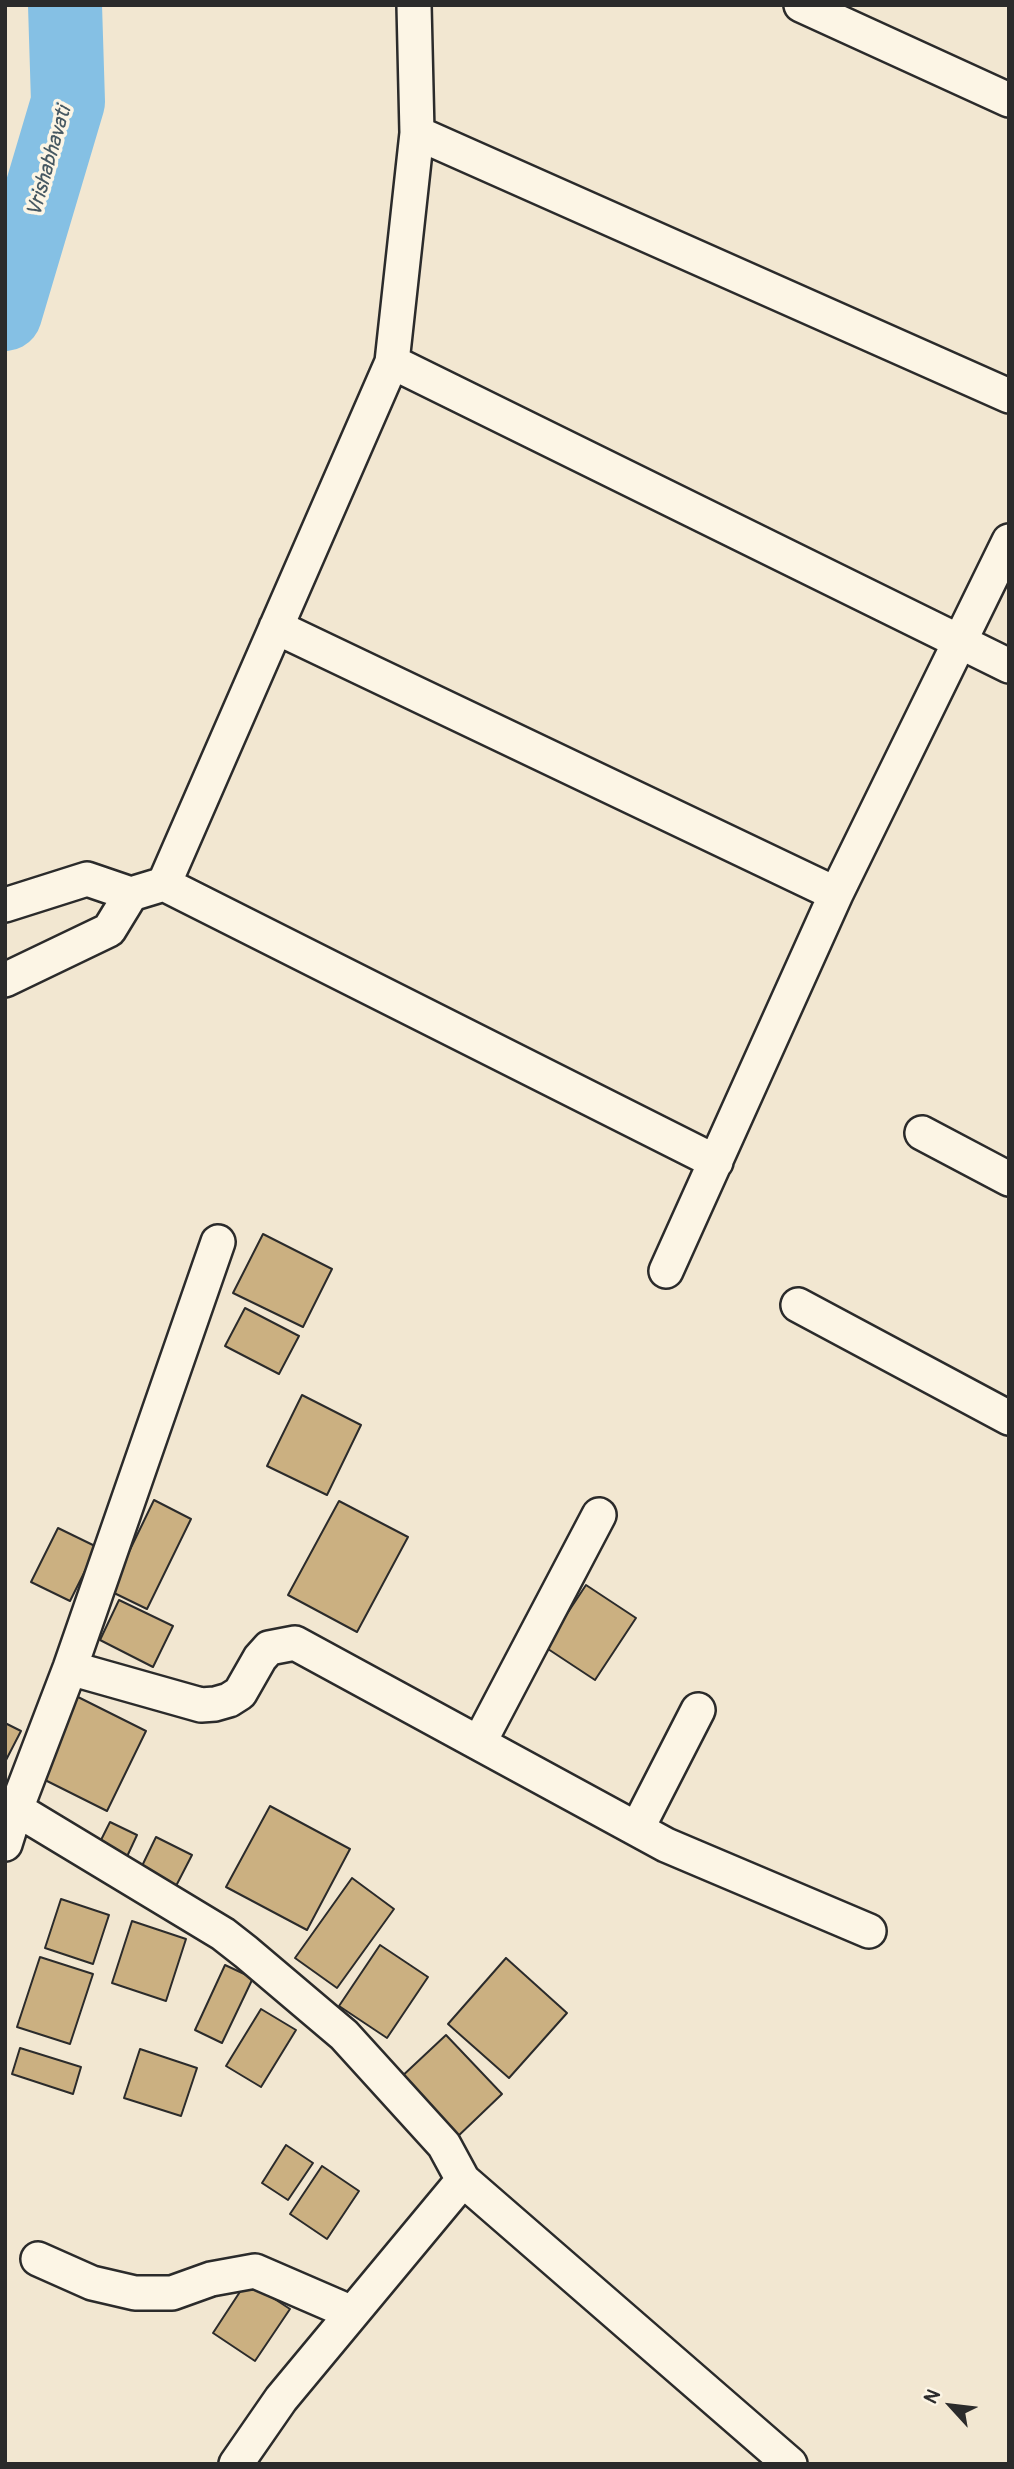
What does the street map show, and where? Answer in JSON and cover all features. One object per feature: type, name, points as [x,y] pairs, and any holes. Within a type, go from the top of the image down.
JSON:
[{"type":"street","points":[[164,884],[393,362],[417,133],[414,5]]},
{"type":"street","points":[[801,5],[1009,100]]},
{"type":"street","points":[[417,133],[1009,396]]},
{"type":"street","points":[[393,362],[1009,666]]},
{"type":"street","points":[[666,1271],[836,894],[1009,541]]},
{"type":"street","points":[[276,628],[836,894]]},
{"type":"street","points":[[5,905],[87,879],[131,894],[164,884],[716,1161]]},
{"type":"street","points":[[5,980],[109,930],[131,894]]},
{"type":"street","points":[[922,1133],[1009,1179]]},
{"type":"street","points":[[5,1844],[10,1810],[70,1668],[218,1242]]},
{"type":"street","points":[[798,1305],[1009,1418]]},
{"type":"street","points":[[479,1743],[599,1515]]},
{"type":"street","points":[[70,1668],[201,1704],[215,1704],[240,1693],[260,1658],[269,1648],[295,1643],[666,1845],[869,1931]]},
{"type":"street","points":[[637,1829],[698,1710]]},
{"type":"street","points":[[10,1810],[223,1934],[246,1952],[344,2035],[444,2145],[463,2180],[790,2464]]},
{"type":"street","points":[[236,2464],[281,2399],[463,2180]]},
{"type":"street","points":[[38,2259],[92,2283],[135,2293],[172,2293],[211,2279],[255,2271],[352,2313]]},
{"type":"building","points":[[263,1234],[332,1269],[303,1327],[233,1293]]},
{"type":"building","points":[[245,1308],[299,1336],[279,1374],[225,1346]]},
{"type":"building","points":[[302,1395],[361,1425],[327,1495],[267,1466]]},
{"type":"building","points":[[154,1500],[191,1519],[147,1609],[110,1591]]},
{"type":"building","points":[[339,1501],[408,1537],[357,1632],[288,1595]]},
{"type":"building","points":[[58,1528],[97,1547],[70,1601],[31,1582]]},
{"type":"building","points":[[586,1585],[636,1618],[595,1680],[545,1647]]},
{"type":"building","points":[[119,1600],[173,1626],[153,1667],[100,1640]]},
{"type":"building","points":[[76,1696],[146,1731],[107,1811],[37,1776]]},
{"type":"building","points":[[5,1723],[21,1731],[5,1762]]},
{"type":"building","points":[[270,1806],[350,1849],[307,1930],[226,1887]]},
{"type":"building","points":[[110,1822],[137,1835],[124,1863],[96,1850]]},
{"type":"building","points":[[156,1837],[192,1855],[176,1886],[141,1868]]},
{"type":"building","points":[[352,1878],[394,1909],[337,1988],[295,1958]]},
{"type":"building","points":[[61,1899],[109,1915],[93,1964],[45,1948]]},
{"type":"building","points":[[132,1921],[186,1939],[166,2001],[112,1983]]},
{"type":"building","points":[[380,1945],[428,1977],[387,2038],[339,2006]]},
{"type":"building","points":[[40,1957],[93,1974],[70,2044],[17,2027]]},
{"type":"building","points":[[506,1958],[567,2013],[509,2078],[448,2024]]},
{"type":"building","points":[[225,1965],[253,1978],[222,2043],[195,2030]]},
{"type":"building","points":[[261,2009],[296,2030],[261,2087],[226,2066]]},
{"type":"building","points":[[446,2035],[502,2094],[454,2140],[398,2080]]},
{"type":"building","points":[[20,2048],[81,2067],[73,2094],[12,2074]]},
{"type":"building","points":[[140,2049],[197,2068],[181,2116],[124,2098]]},
{"type":"building","points":[[286,2145],[313,2163],[288,2200],[262,2183]]},
{"type":"building","points":[[322,2166],[359,2191],[327,2239],[290,2214]]},
{"type":"building","points":[[247,2281],[290,2309],[255,2361],[213,2333]]},
{"type":"waterway","name":"Vrishabhavati","points":[[5,314],[68,102],[65,5]]}]
